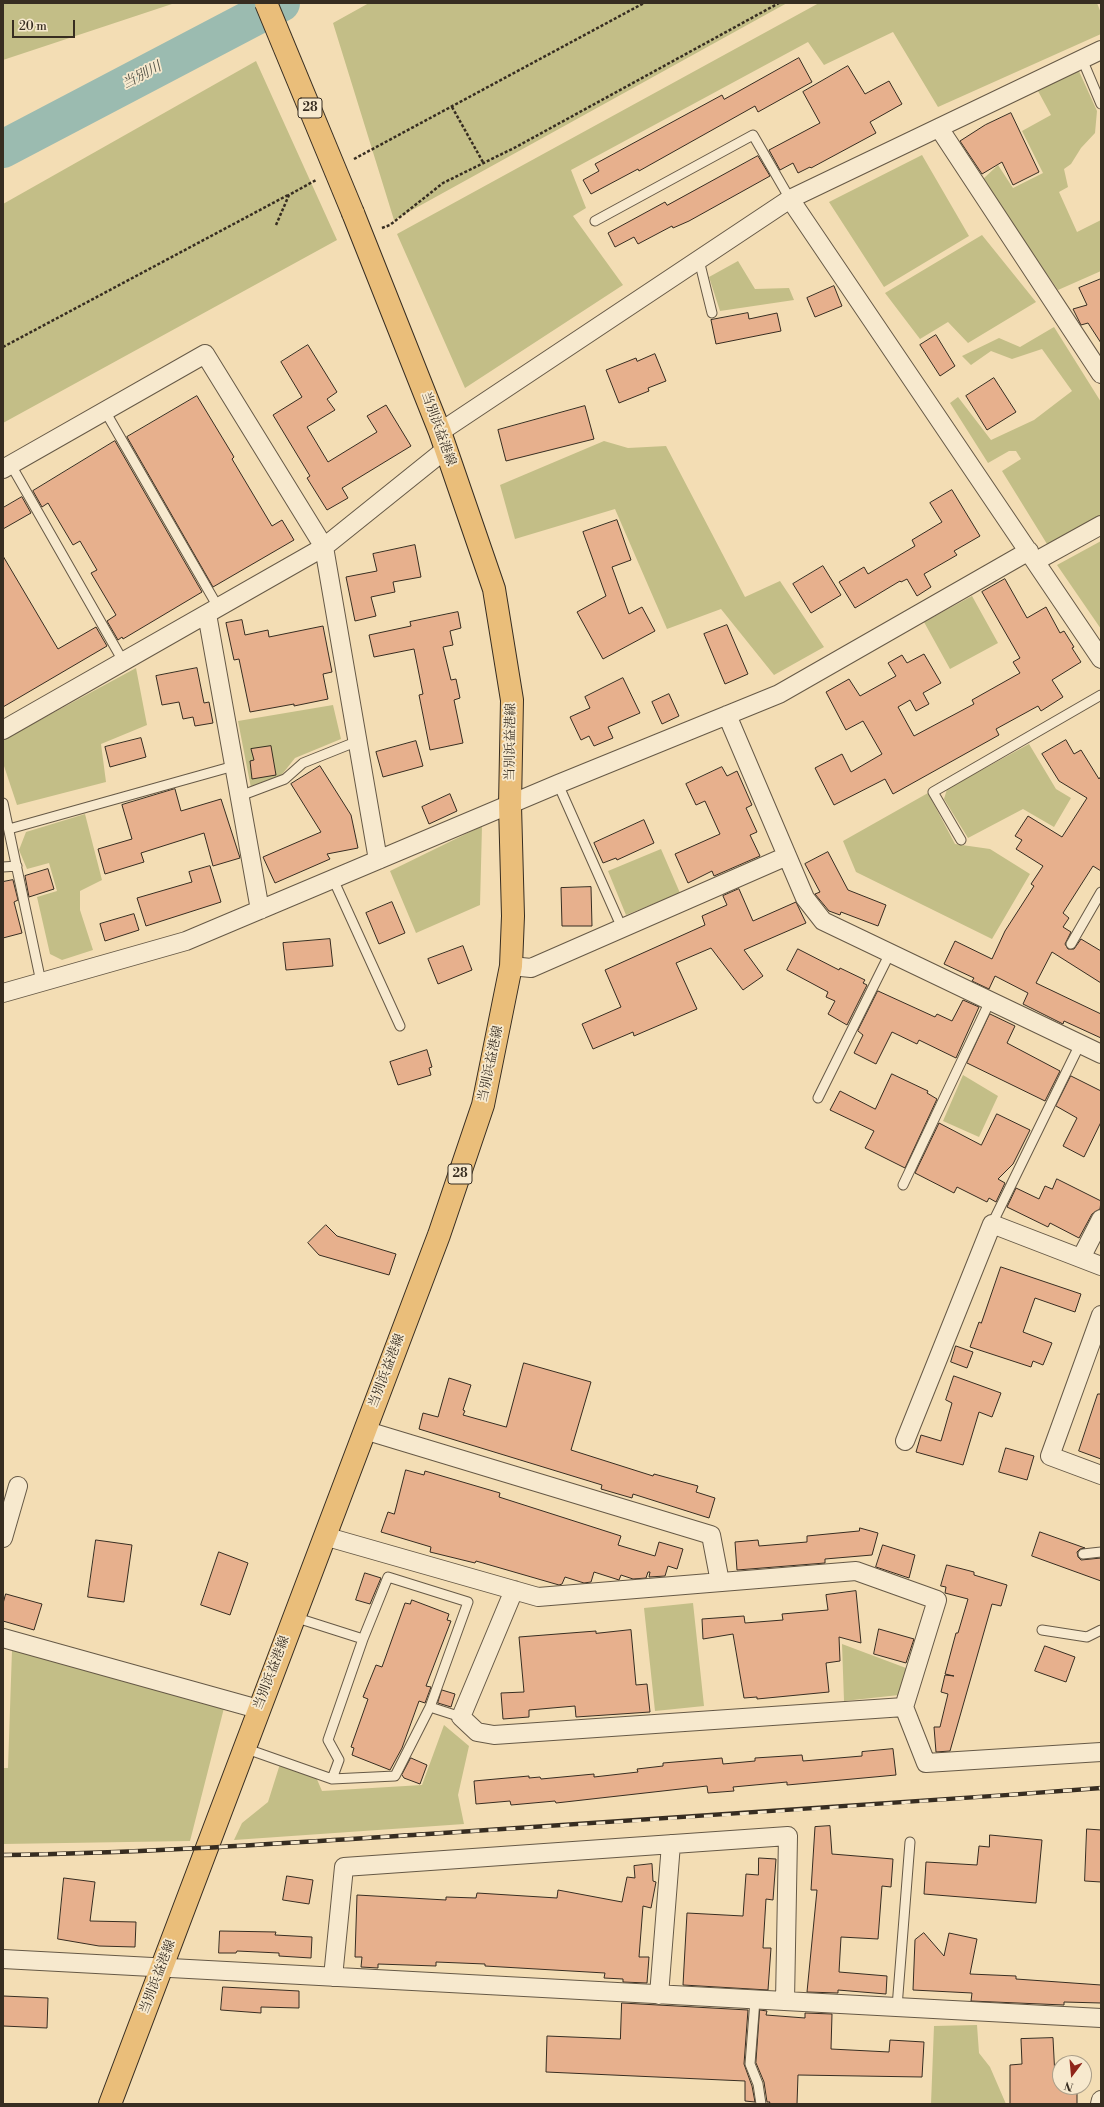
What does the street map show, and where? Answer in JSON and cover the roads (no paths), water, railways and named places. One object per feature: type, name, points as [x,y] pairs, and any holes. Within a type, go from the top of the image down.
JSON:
[{"type":"main road","name":"当別浜益港線","points":[[110,2104],[208,1848],[293,1616],[439,1235],[483,1105],[511,966],[513,916],[510,805],[512,700],[494,589],[443,440],[362,235],[266,3]]},
{"type":"street","points":[[3,730],[324,547],[443,440],[699,260],[790,199],[1101,50]]},
{"type":"street","points":[[939,128],[1101,374]]},
{"type":"street","points":[[790,199],[1033,556],[1101,659]]},
{"type":"street","points":[[7,467],[205,354],[324,547],[378,860]]},
{"type":"street","points":[[3,993],[186,941],[558,784],[779,694],[1033,556],[1101,526]]},
{"type":"street","points":[[212,611],[234,766],[260,910]]},
{"type":"street","points":[[727,715],[805,898],[823,921],[1101,1054]]},
{"type":"street","points":[[511,966],[531,968],[787,856]]},
{"type":"street","points":[[1081,1258],[1101,1219]]},
{"type":"street","points":[[905,1441],[992,1224],[1101,1266]]},
{"type":"street","points":[[1101,1315],[1050,1456],[1101,1475]]},
{"type":"street","points":[[364,1430],[711,1535],[720,1582]]},
{"type":"street","points":[[3,1538],[18,1486]]},
{"type":"street","points":[[324,1536],[538,1596],[856,1571],[937,1600],[904,1707],[926,1763],[1101,1752]]},
{"type":"street","points":[[514,1590],[461,1716],[477,1732],[494,1735],[904,1707]]},
{"type":"street","points":[[3,1638],[258,1709]]},
{"type":"street","points":[[333,1977],[344,1867],[788,1836],[784,2002]]},
{"type":"street","points":[[659,1995],[671,1844]]},
{"type":"street","points":[[3,1959],[1101,2018]]},
{"type":"street","points":[[1100,2104],[1101,2100]]},
{"type":"lane","points":[[1082,59],[1101,104]]},
{"type":"lane","points":[[595,221],[753,135],[790,199]]},
{"type":"lane","points":[[699,260],[712,313]]},
{"type":"lane","points":[[104,411],[212,611]]},
{"type":"lane","points":[[7,467],[123,661]]},
{"type":"lane","points":[[961,840],[933,792],[1101,695]]},
{"type":"lane","points":[[240,796],[285,779],[303,762],[358,741]]},
{"type":"lane","points":[[9,829],[234,766]]},
{"type":"lane","points":[[558,784],[622,928]]},
{"type":"lane","points":[[3,803],[41,982]]},
{"type":"lane","points":[[3,867],[16,866]]},
{"type":"lane","points":[[333,879],[400,1026]]},
{"type":"lane","points":[[1071,944],[1101,892]]},
{"type":"lane","points":[[818,1098],[890,953]]},
{"type":"lane","points":[[903,1185],[990,1001]]},
{"type":"lane","points":[[992,1224],[1080,1044]]},
{"type":"lane","points":[[1083,1554],[1101,1552]]},
{"type":"lane","points":[[244,1748],[332,1778],[395,1776],[430,1707],[468,1602],[388,1577],[363,1639],[328,1740],[339,1760],[332,1778]]},
{"type":"lane","points":[[293,1616],[363,1639]]},
{"type":"lane","points":[[1042,1630],[1087,1637],[1101,1630]]},
{"type":"lane","points":[[430,1707],[461,1716]]},
{"type":"lane","points":[[897,2007],[910,1842]]},
{"type":"lane","points":[[755,2000],[750,2064],[758,2084],[761,2104]]},
{"type":"waterway","name":"当別川","points":[[3,149],[281,3]]},
{"type":"railway","points":[[3,1855],[162,1850],[269,1844],[765,1812],[1101,1788]]}]
